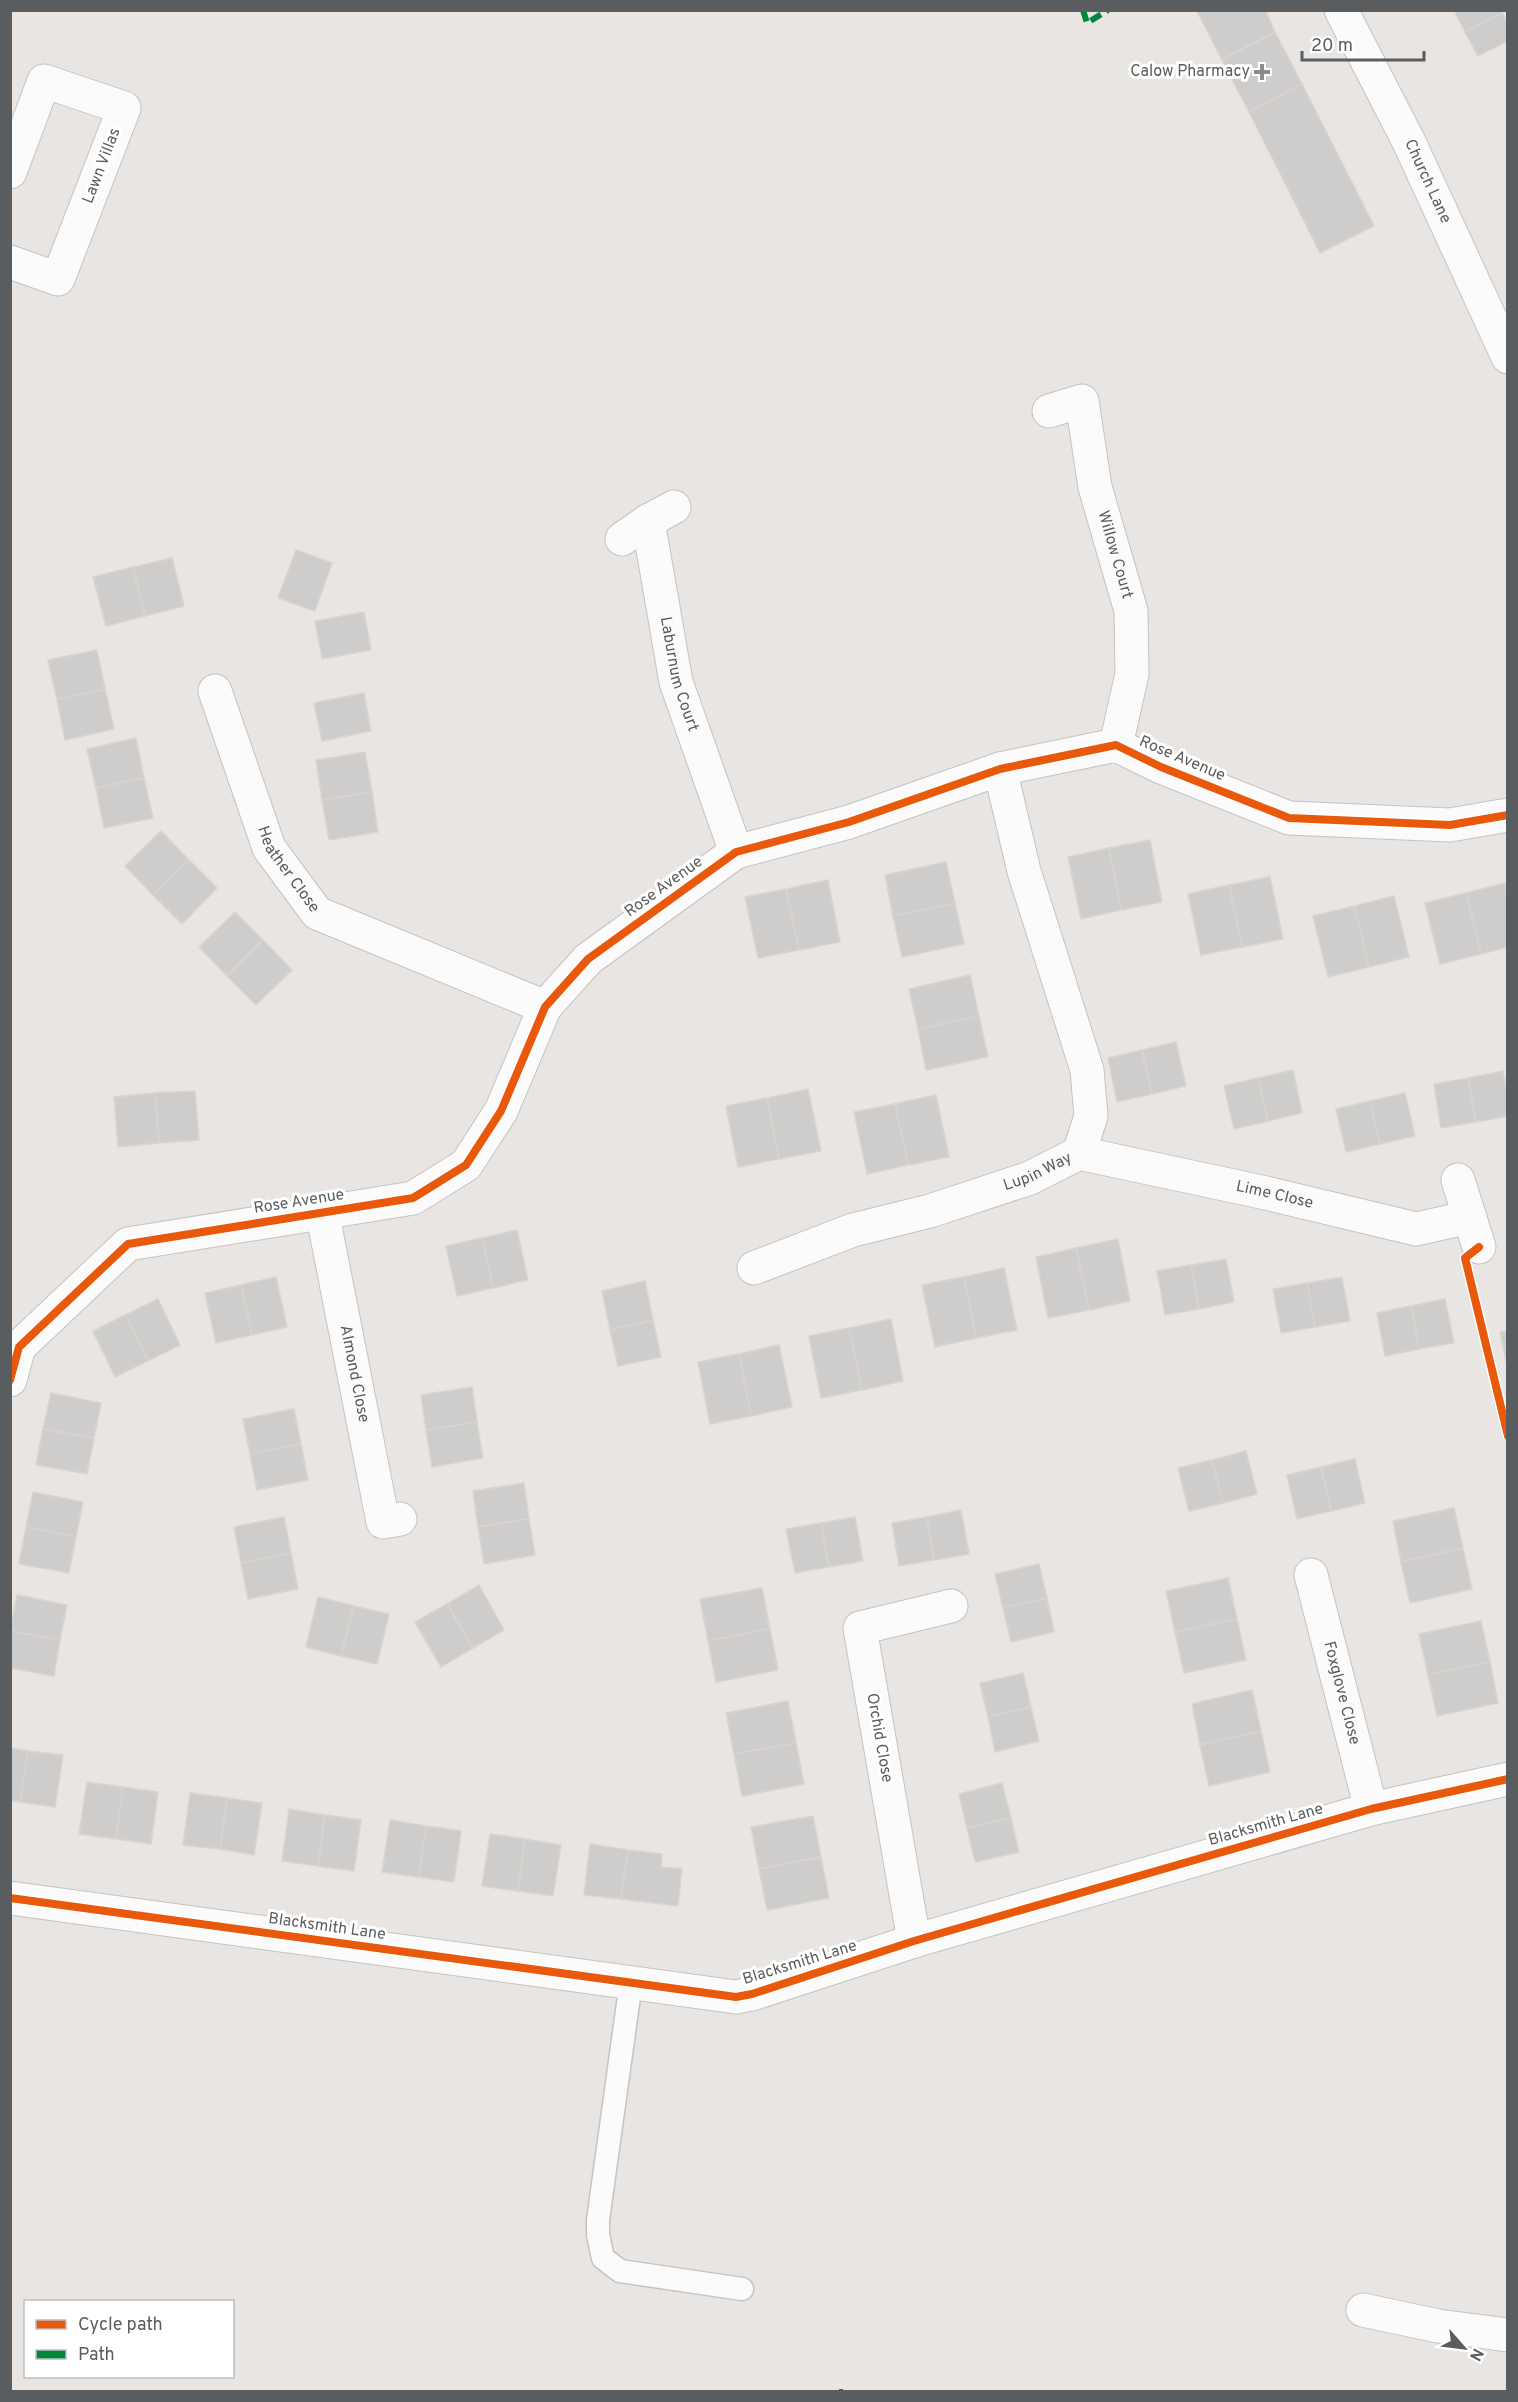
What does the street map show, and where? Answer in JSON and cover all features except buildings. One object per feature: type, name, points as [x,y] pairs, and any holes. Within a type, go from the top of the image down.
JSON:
[{"type":"street","name":"Church Lane","points":[[1341,10],[1409,142],[1508,357]]},
{"type":"street","name":"Lawn Villas","points":[[10,172],[44,81],[124,108],[58,279],[10,262]]},
{"type":"street","name":"Willow Court","points":[[1049,411],[1093,397],[1095,487],[1131,611],[1132,674],[1116,745]]},
{"type":"street","name":"Laburnum Court","points":[[648,522],[676,682],[735,852]]},
{"type":"street","name":"Heather Close","points":[[215,691],[269,848],[317,913],[545,1007]]},
{"type":"street","name":"Rose Avenue","points":[[10,1380],[20,1347],[128,1244],[413,1198],[466,1165],[501,1111],[545,1007],[588,959],[735,852],[849,822],[1000,769],[1116,745],[1161,767],[1289,818],[1450,825],[1508,816]]},
{"type":"street","name":"Lupin Way","points":[[754,1268],[853,1230],[930,1211],[1030,1178],[1079,1153],[1091,1116],[1087,1070],[1024,871],[1000,769]]},
{"type":"street","name":"Lime Close","points":[[1079,1153],[1416,1228],[1474,1232],[1458,1180]]},
{"type":"street","name":"Almond Close","points":[[322,1211],[383,1524]]},
{"type":"street","name":"Foxglove Close","points":[[1311,1575],[1371,1809]]},
{"type":"street","name":"Orchid Close","points":[[915,1941],[860,1628],[951,1606]]},
{"type":"street","name":"Blacksmith Lane","points":[[10,1898],[736,1996],[915,1941],[1371,1809],[1508,1779]]},
{"type":"street","points":[[1363,2310],[1438,2326],[1508,2335]]},
{"type":"lane","points":[[631,1982],[598,2220],[598,2235],[603,2258],[620,2271],[742,2289]]},
{"type":"marked path","points":[[1083,10],[1087,23],[1108,10]]},
{"type":"cycle path","points":[[10,1380],[19,1347],[128,1244],[413,1198],[466,1165],[501,1111],[545,1007],[588,959],[736,852],[849,822],[1000,769],[1116,745],[1161,767],[1289,818],[1450,825],[1508,815]]},
{"type":"cycle path","points":[[1479,1247],[1465,1258],[1508,1436]]},
{"type":"cycle path","points":[[10,1898],[736,1997],[752,1994],[914,1941],[1371,1809],[1508,1779]]},
{"type":"place","name":"Calow Pharmacy","points":[[1262,72]]}]
